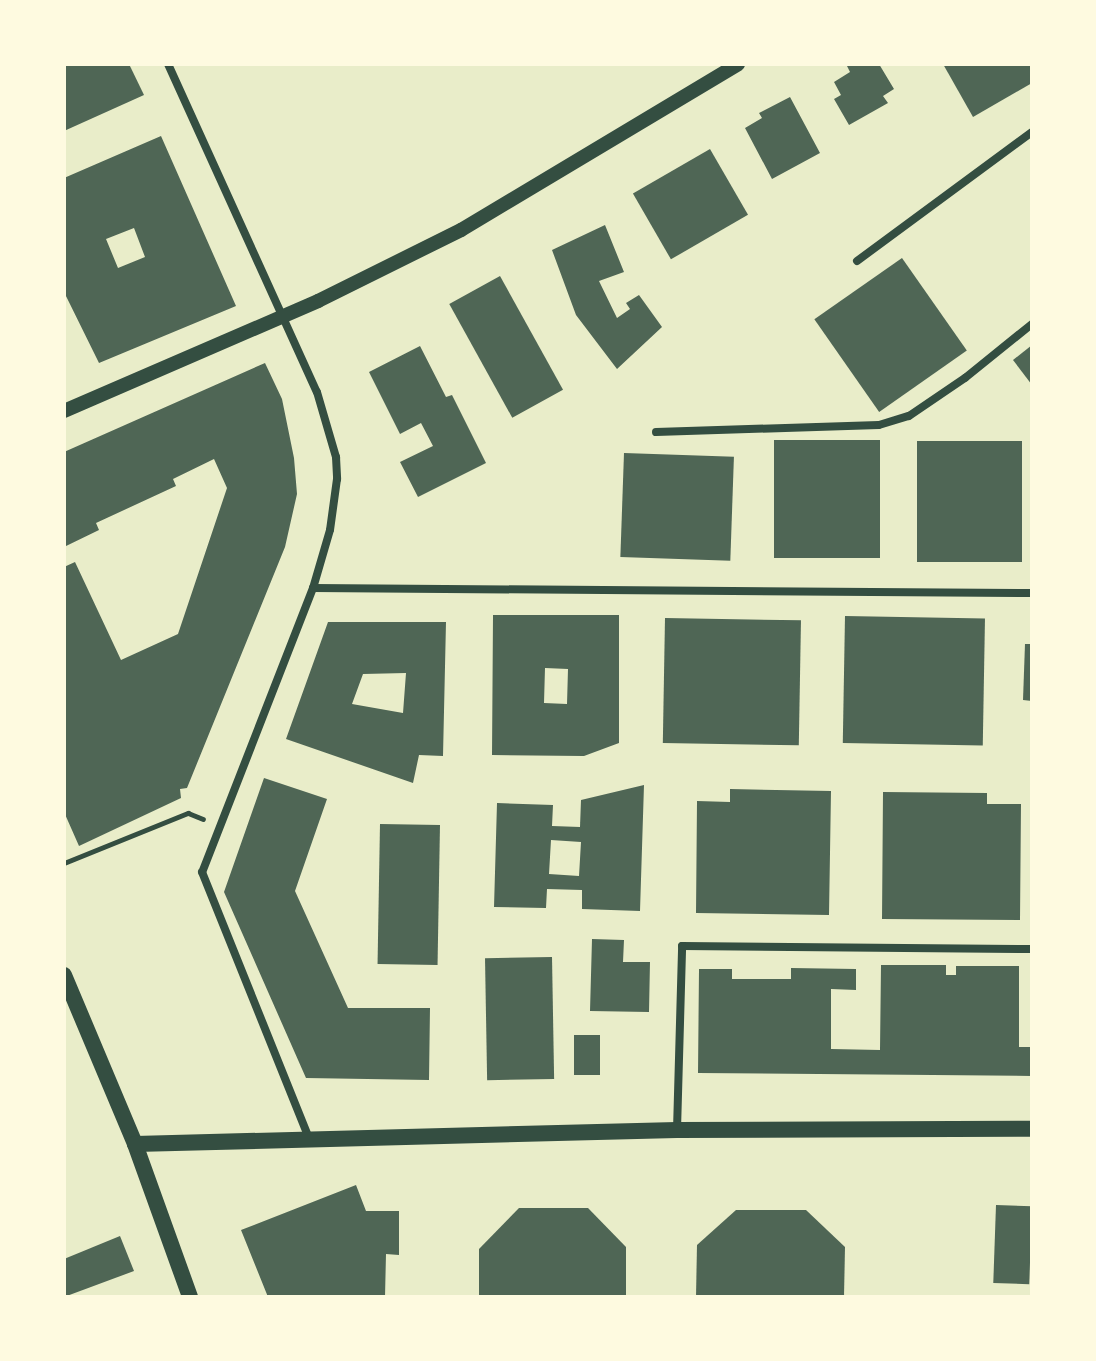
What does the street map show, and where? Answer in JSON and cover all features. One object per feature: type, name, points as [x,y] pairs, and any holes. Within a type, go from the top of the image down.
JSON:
[{"type":"main road","points":[[64,975],[135,1144],[190,1297]]},
{"type":"main road","points":[[135,1144],[677,1130],[1032,1129]]},
{"type":"street","points":[[168,64],[317,392],[336,457],[332,516],[313,588],[202,872],[310,1141]]},
{"type":"street","points":[[64,411],[282,317],[461,230],[738,64]]},
{"type":"street","points":[[857,261],[1032,132]]},
{"type":"street","points":[[656,432],[879,425],[909,416],[1032,324]]},
{"type":"street","points":[[313,588],[1032,593]]},
{"type":"street","points":[[677,1130],[682,946],[1032,949]]},
{"type":"path","points":[[64,863],[188,813],[219,825]]},
{"type":"building","points":[[64,64],[129,64],[144,95],[64,131]]},
{"type":"building","points":[[846,64],[879,64],[894,89],[883,96],[888,103],[849,125],[834,99],[841,95],[834,82],[850,72]]},
{"type":"building","points":[[943,64],[1031,64],[1032,83],[973,117]]},
{"type":"building","points":[[790,97],[820,153],[772,179],[745,128],[762,118],[759,113]]},
{"type":"building","points":[[161,136],[236,306],[99,363],[64,292],[64,178]],"holes":[[[134,228],[145,257],[118,268],[106,239]]]},
{"type":"building","points":[[710,149],[748,215],[671,259],[633,194]]},
{"type":"building","points":[[605,225],[624,272],[599,281],[617,318],[630,309],[626,303],[639,295],[662,327],[617,369],[576,315],[552,250]]},
{"type":"building","points":[[902,258],[967,351],[879,412],[814,319]]},
{"type":"building","points":[[500,276],[563,390],[512,418],[449,304]]},
{"type":"building","points":[[1032,345],[1032,385],[1013,360]]},
{"type":"building","points":[[420,346],[446,397],[452,395],[486,463],[418,497],[400,462],[433,446],[421,423],[400,434],[369,372]]},
{"type":"building","points":[[265,363],[282,399],[294,458],[297,494],[285,547],[187,788],[180,789],[181,798],[79,846],[64,812],[64,567],[75,562],[121,660],[178,634],[227,488],[214,459],[173,479],[176,486],[96,523],[99,530],[64,547],[64,452]]},
{"type":"building","points":[[774,440],[880,440],[880,558],[774,558]]},
{"type":"building","points":[[917,441],[1022,441],[1022,562],[917,562]]},
{"type":"building","points":[[624,453],[734,457],[730,561],[620,557]]},
{"type":"building","points":[[493,615],[619,615],[619,743],[584,756],[492,755]],"holes":[[[545,668],[568,669],[567,704],[544,703]]]},
{"type":"building","points":[[845,616],[985,618],[983,745],[843,743]]},
{"type":"building","points":[[665,618],[801,620],[799,745],[663,743]]},
{"type":"building","points":[[328,622],[446,622],[443,756],[419,755],[413,783],[286,739]],"holes":[[[406,673],[403,713],[352,704],[363,674]]]},
{"type":"building","points":[[1025,644],[1032,644],[1032,701],[1023,700]]},
{"type":"building","points":[[264,778],[327,799],[295,891],[348,1008],[430,1008],[429,1080],[306,1078],[224,892]]},
{"type":"building","points":[[644,785],[640,911],[582,909],[582,890],[547,889],[546,908],[494,907],[497,803],[553,805],[552,826],[580,827],[581,800]],"holes":[[[551,840],[581,842],[579,876],[549,874]]]},
{"type":"building","points":[[730,789],[831,791],[829,915],[696,913],[697,801],[730,802]]},
{"type":"building","points":[[883,792],[987,793],[987,804],[1021,804],[1020,920],[882,919]]},
{"type":"building","points":[[380,824],[440,825],[438,965],[378,964]]},
{"type":"building","points":[[592,939],[624,940],[623,962],[650,962],[649,1012],[590,1011]]},
{"type":"building","points":[[552,957],[554,1079],[487,1080],[485,958]]},
{"type":"building","points":[[881,965],[946,965],[946,975],[956,975],[956,966],[1019,966],[1019,1047],[1032,1047],[1032,1076],[698,1073],[699,969],[732,969],[732,979],[791,979],[791,968],[856,969],[856,990],[831,989],[831,1049],[880,1050]]},
{"type":"building","points":[[574,1035],[600,1035],[600,1075],[574,1075]]},
{"type":"building","points":[[356,1185],[366,1211],[399,1211],[399,1255],[386,1254],[385,1297],[268,1297],[241,1230]]},
{"type":"building","points":[[996,1205],[1032,1206],[1029,1284],[993,1283]]},
{"type":"building","points":[[519,1208],[588,1208],[626,1247],[626,1297],[479,1297],[479,1249]]},
{"type":"building","points":[[736,1210],[806,1210],[845,1247],[844,1297],[696,1297],[697,1245]]},
{"type":"building","points":[[120,1236],[134,1271],[64,1297],[64,1259]]}]
